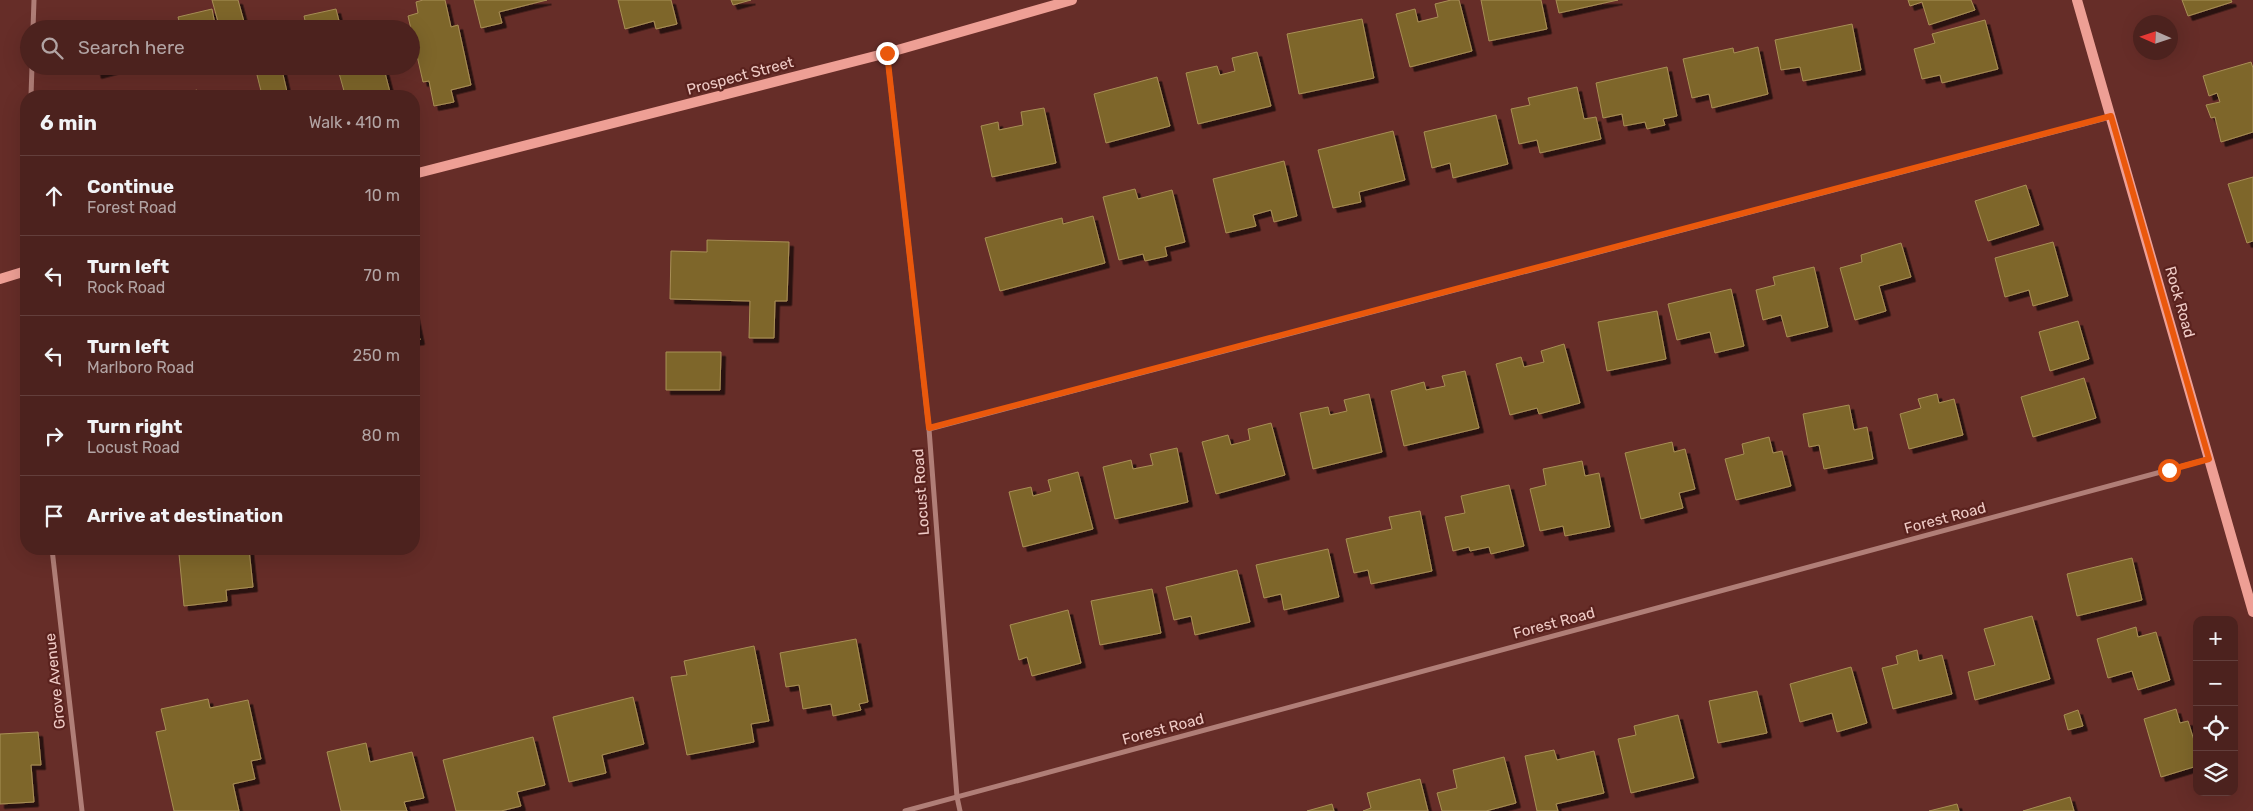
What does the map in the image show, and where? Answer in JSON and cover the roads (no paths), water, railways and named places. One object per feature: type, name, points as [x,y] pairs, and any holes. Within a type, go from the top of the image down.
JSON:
[{"type":"main road","name":"Prospect Street","points":[[420,172],[887,53],[1072,0]]},
{"type":"main road","name":"Rock Road","points":[[2077,0],[2253,612]]},
{"type":"main road","points":[[0,279],[20,273]]},
{"type":"street","points":[[33,20],[34,0]]},
{"type":"street","name":"Locust Road","points":[[887,53],[929,428],[957,797],[960,811]]},
{"type":"street","points":[[31,90],[32,75]]},
{"type":"street","points":[[929,428],[2111,116]]},
{"type":"street","name":"Forest Road","points":[[905,811],[2209,459]]},
{"type":"street","name":"Grove Avenue","points":[[53,555],[82,811]]}]
